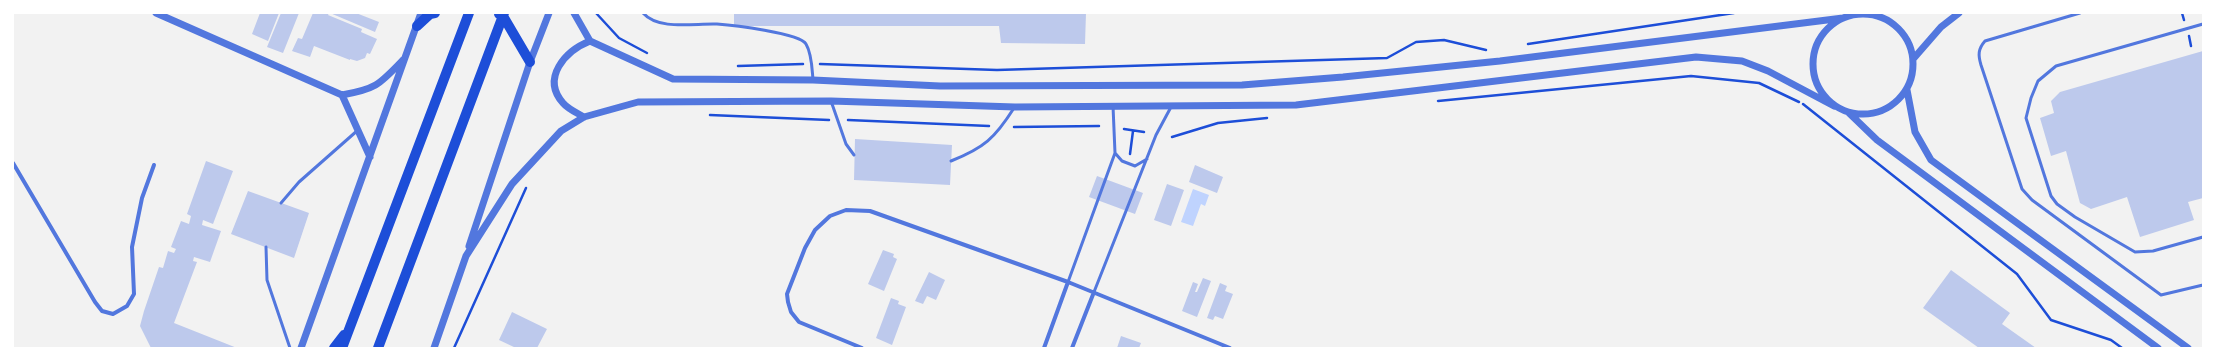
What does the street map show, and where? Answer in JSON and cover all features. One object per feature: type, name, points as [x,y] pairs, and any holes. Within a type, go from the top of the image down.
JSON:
[{"type":"main road","points":[[417,26],[430,13]]},
{"type":"main road","points":[[342,348],[469,13]]},
{"type":"main road","points":[[502,14],[530,62]]},
{"type":"main road","points":[[378,348],[502,14]]},
{"type":"main road","points":[[334,348],[350,327]]},
{"type":"street","points":[[156,13],[342,95],[368,90],[384,80],[404,59]]},
{"type":"street","points":[[434,348],[530,62],[549,13]]},
{"type":"street","points":[[466,256],[512,184],[561,131],[584,117],[638,102],[831,101],[1015,107],[1296,105],[1696,57],[1742,61],[1768,71],[1849,113],[1865,115],[1882,112],[1896,103],[1907,90],[1913,75],[1914,58],[1909,43],[1901,30],[1888,20],[1874,14],[1859,13],[1843,18],[1500,61],[1343,77],[1242,85],[940,86],[813,80],[673,79],[590,41],[574,13]]},
{"type":"street","points":[[1914,58],[1941,27],[1959,13]]},
{"type":"street","points":[[1834,106],[1823,96],[1815,82],[1813,59],[1814,52],[1820,38],[1830,26],[1843,18]]},
{"type":"street","points":[[301,348],[417,26]]},
{"type":"street","points":[[584,117],[564,103],[556,90],[555,72],[560,62],[577,46],[590,41]]},
{"type":"street","points":[[1907,90],[1915,132],[1931,160],[2188,348]]},
{"type":"street","points":[[342,95],[370,157]]},
{"type":"street","points":[[1849,113],[1877,140],[2158,348]]},
{"type":"street","points":[[13,163],[95,302],[102,311],[113,314],[131,302],[134,294],[132,247],[142,198],[154,165]]},
{"type":"street","points":[[862,348],[799,322],[788,302],[788,294],[805,248],[815,230],[830,216],[846,210],[870,211],[1068,282],[1230,348]]},
{"type":"street","points":[[1044,348],[1068,282]]},
{"type":"street","points":[[1072,348],[1094,292]]},
{"type":"lane","points":[[643,13],[655,21],[668,24],[718,24],[785,34],[806,43],[813,80]]},
{"type":"lane","points":[[2080,13],[1985,41],[1980,48],[1978,55],[2022,189],[2032,200],[2161,295],[2203,285]]},
{"type":"lane","points":[[2203,24],[2056,66],[2038,81],[2031,98],[2026,118],[2051,196],[2075,217],[2135,252],[2153,251],[2203,236]]},
{"type":"lane","points":[[831,101],[836,120],[849,151],[854,155]]},
{"type":"lane","points":[[1094,292],[1156,135],[1172,105]]},
{"type":"lane","points":[[1068,282],[1115,152],[1113,106]]},
{"type":"lane","points":[[951,161],[967,154],[992,138],[1002,127],[1015,107]]},
{"type":"lane","points":[[281,203],[299,182],[358,130]]},
{"type":"lane","points":[[1115,152],[1122,161],[1136,166],[1147,159]]},
{"type":"lane","points":[[266,248],[268,280],[290,348]]},
{"type":"path","points":[[596,13],[619,38],[651,55]]},
{"type":"path","points":[[1526,44],[1734,13]]},
{"type":"path","points":[[732,66],[811,64],[997,70],[1386,58],[1416,42],[1444,40],[1487,50]]},
{"type":"path","points":[[1431,102],[1691,76],[1759,84],[1804,105],[2017,274],[2051,320],[2111,340],[2122,348]]},
{"type":"path","points":[[704,115],[1002,127],[1099,126]]},
{"type":"path","points":[[1172,137],[1218,123],[1273,118]]},
{"type":"path","points":[[1124,129],[1144,132]]},
{"type":"path","points":[[1130,155],[1133,130]]},
{"type":"path","points":[[454,348],[529,184]]},
{"type":"water","points":[[1193,189],[1209,195],[1205,206],[1201,204],[1193,226],[1181,222]]},
{"type":"building","points":[[260,13],[279,13],[268,41],[252,34]]},
{"type":"building","points":[[281,13],[299,13],[283,53],[267,47]]},
{"type":"building","points":[[313,13],[329,13],[328,15],[362,29],[361,32],[377,39],[370,54],[367,53],[365,58],[357,61],[350,60],[314,46],[310,57],[292,51],[298,38],[302,39]]},
{"type":"building","points":[[330,13],[356,13],[379,22],[375,32]]},
{"type":"building","points":[[734,13],[1086,13],[1085,44],[1001,43],[999,26],[734,26]]},
{"type":"building","points":[[2203,51],[2203,198],[2188,202],[2194,220],[2140,237],[2127,197],[2091,209],[2080,203],[2066,151],[2051,156],[2040,118],[2054,113],[2051,101],[2060,92]]},
{"type":"building","points":[[855,139],[952,145],[950,185],[854,180]]},
{"type":"building","points":[[206,161],[233,171],[213,224],[203,220],[202,225],[221,231],[210,262],[194,257],[193,261],[197,262],[174,323],[237,348],[151,348],[140,326],[144,311],[159,267],[163,268],[168,251],[174,253],[176,249],[171,247],[181,221],[189,224],[191,216],[187,214]]},
{"type":"building","points":[[1195,165],[1223,177],[1217,193],[1189,182]]},
{"type":"building","points":[[1097,176],[1143,193],[1135,214],[1089,197]]},
{"type":"building","points":[[1167,184],[1184,190],[1171,226],[1154,220]]},
{"type":"building","points":[[248,191],[309,213],[294,258],[231,234]]},
{"type":"building","points":[[883,250],[894,254],[893,257],[897,259],[884,291],[868,284]]},
{"type":"building","points":[[1951,270],[2010,313],[2002,324],[2036,348],[1979,348],[1923,308]]},
{"type":"building","points":[[929,272],[945,280],[936,300],[927,296],[923,304],[915,301]]},
{"type":"building","points":[[1203,278],[1211,281],[1197,317],[1182,311],[1193,282],[1198,284],[1195,292],[1197,292]]},
{"type":"building","points":[[1220,283],[1227,286],[1225,291],[1233,294],[1223,319],[1215,316],[1213,320],[1207,318]]},
{"type":"building","points":[[891,298],[899,301],[898,304],[906,307],[892,345],[876,338]]},
{"type":"building","points":[[512,312],[547,329],[537,348],[516,348],[499,340]]},
{"type":"building","points":[[1121,336],[1141,343],[1139,348],[1117,348]]}]
